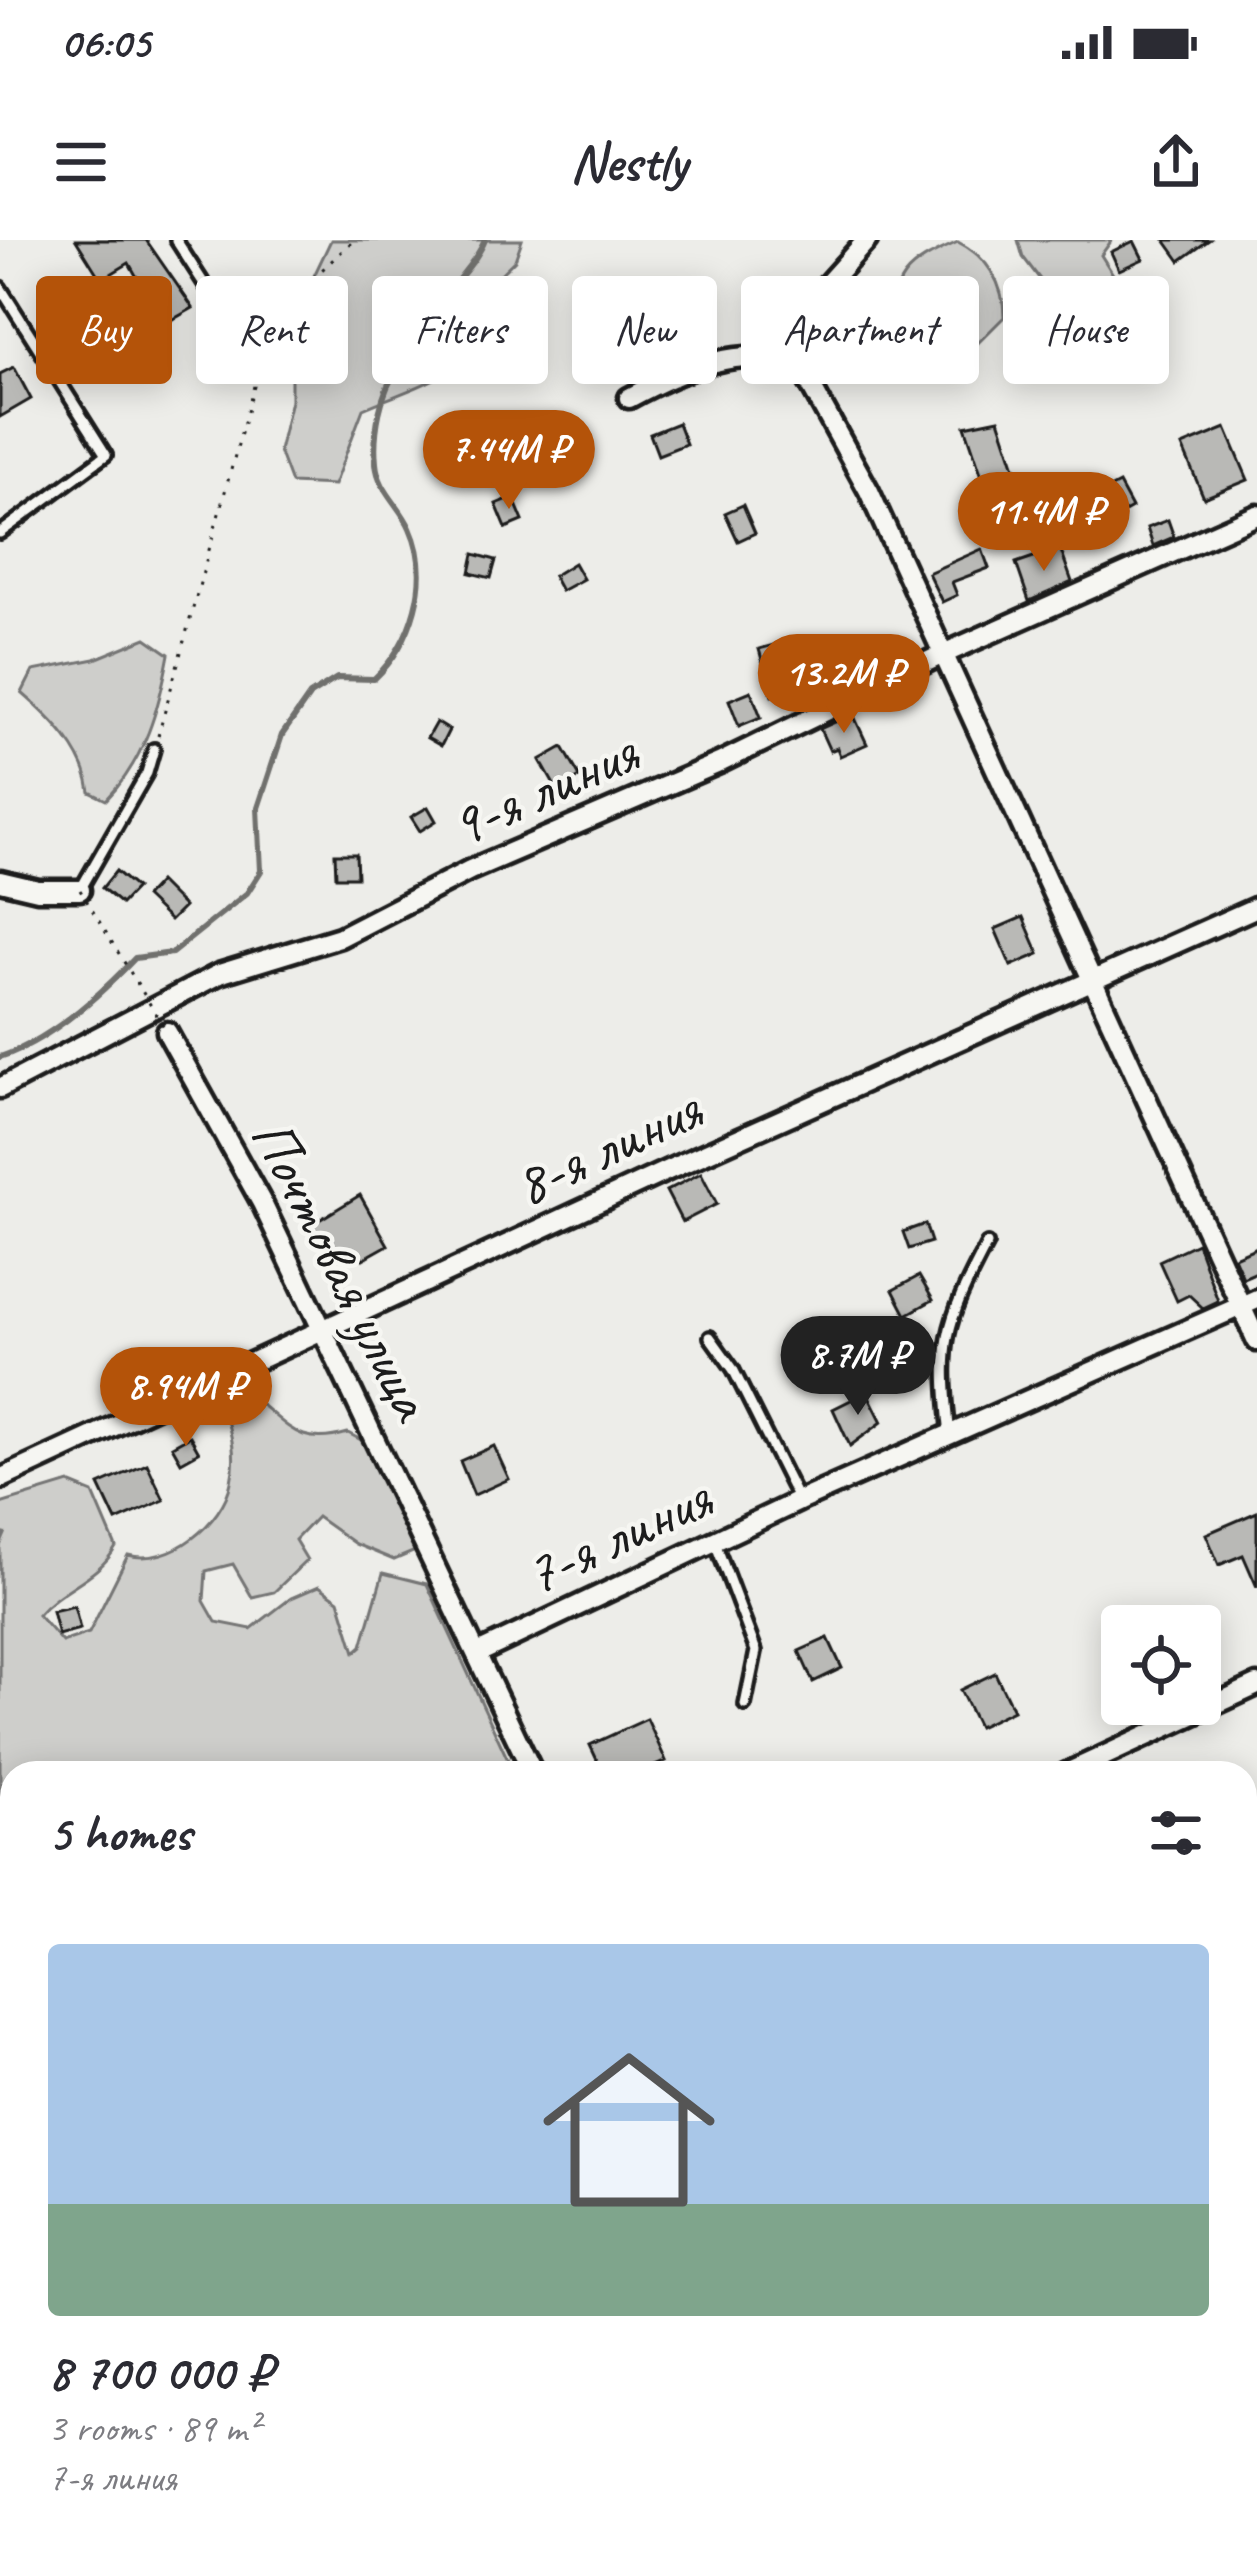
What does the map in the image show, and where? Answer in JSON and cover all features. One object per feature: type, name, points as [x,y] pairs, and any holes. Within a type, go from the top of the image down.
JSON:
[{"type":"street","points":[[838,276],[867,240]]},
{"type":"street","points":[[629,398],[722,357],[741,357]]},
{"type":"street","points":[[811,384],[868,491],[1093,982],[1249,1303],[1257,1341]]},
{"type":"street","name":"9-я линия","points":[[0,1088],[219,974],[340,937],[470,870],[719,763],[941,655],[1257,515]]},
{"type":"street","points":[[0,881],[38,890],[80,890]]},
{"type":"street","name":"8-я линия","points":[[0,1479],[1257,907]]},
{"type":"street","name":"Почтовая улица","points":[[167,1032],[262,1203],[528,1761]]},
{"type":"street","name":"7-я линия","points":[[478,1653],[799,1502],[1249,1303]]},
{"type":"street","points":[[1092,1761],[1257,1684]]},
{"type":"lane","points":[[176,240],[199,276]]},
{"type":"lane","points":[[0,287],[106,454],[0,533]]},
{"type":"lane","points":[[80,890],[147,773],[154,749]]},
{"type":"lane","points":[[950,1436],[943,1371],[948,1318],[987,1244]]},
{"type":"lane","points":[[710,1337],[733,1369],[799,1502]]},
{"type":"lane","points":[[716,1545],[756,1651],[746,1705]]},
{"type":"path","points":[[317,276],[354,240]]},
{"type":"path","points":[[154,749],[253,384]]},
{"type":"path","points":[[80,890],[167,1032]]},
{"type":"shaded area","points":[[331,240],[522,240],[515,260],[499,276],[372,276],[372,384],[424,384],[363,409],[334,485],[291,483],[279,451],[291,384],[348,384],[348,276],[314,276]]},
{"type":"shaded area","points":[[1018,240],[1112,240],[1101,255],[1114,276],[1037,276],[1023,257]]},
{"type":"shaded area","points":[[958,242],[978,255],[992,273],[1001,293],[1003,318],[979,342],[979,276],[905,276],[925,258]]},
{"type":"shaded area","points":[[146,638],[169,654],[160,694],[131,768],[106,800],[90,792],[74,750],[22,693],[33,671],[95,659]]},
{"type":"shaded area","points":[[250,1396],[294,1431],[316,1437],[348,1433],[374,1447],[420,1549],[394,1560],[355,1544],[317,1517],[295,1540],[307,1560],[274,1592],[252,1597],[233,1564],[206,1571],[204,1601],[216,1622],[251,1629],[291,1598],[319,1586],[339,1600],[355,1652],[362,1646],[383,1573],[427,1584],[508,1761],[0,1761],[0,1546],[5,1534],[0,1533],[0,1504],[69,1483],[93,1493],[116,1547],[99,1567],[38,1615],[62,1642],[89,1633],[128,1555],[144,1557],[177,1548],[206,1526],[226,1497],[234,1463],[223,1409]]},
{"type":"building","points":[[76,240],[146,240],[171,276],[136,276],[129,263],[98,276]]},
{"type":"building","points":[[1165,240],[1209,240],[1180,261]]},
{"type":"building","points":[[1134,241],[1143,259],[1119,270],[1111,252]]},
{"type":"building","points":[[172,278],[193,308],[172,320]]},
{"type":"building","points":[[14,367],[31,399],[0,417],[0,374]]},
{"type":"building","points":[[999,419],[1024,494],[992,506],[965,426]]},
{"type":"building","points":[[678,423],[686,444],[658,455],[650,434]]},
{"type":"building","points":[[1226,428],[1248,480],[1204,498],[1182,446]]},
{"type":"building","points":[[1119,484],[1132,508],[1100,526],[1087,501]]},
{"type":"building","points":[[513,497],[523,521],[506,528],[496,504]]},
{"type":"building","points":[[743,505],[755,533],[738,541],[725,513]]},
{"type":"building","points":[[1168,520],[1174,537],[1153,546],[1147,528]]},
{"type":"building","points":[[1060,548],[1072,582],[1029,601],[1016,563]]},
{"type":"building","points":[[982,549],[989,568],[952,582],[957,595],[942,602],[928,573]]},
{"type":"building","points":[[474,554],[496,560],[491,578],[470,573]]},
{"type":"building","points":[[574,563],[583,579],[561,591],[553,576]]},
{"type":"building","points":[[788,641],[801,688],[772,696],[759,649]]},
{"type":"building","points":[[751,691],[761,717],[739,726],[729,700]]},
{"type":"building","points":[[853,714],[867,744],[840,756],[837,748],[830,751],[820,729]]},
{"type":"building","points":[[436,722],[449,730],[441,746],[427,738]]},
{"type":"building","points":[[563,747],[580,777],[557,790],[540,760]]},
{"type":"building","points":[[428,807],[436,821],[420,831],[411,817]]},
{"type":"building","points":[[335,854],[356,854],[357,877],[336,877]]},
{"type":"building","points":[[116,871],[136,888],[121,904],[102,888]]},
{"type":"building","points":[[159,882],[184,907],[170,921],[145,897]]},
{"type":"building","points":[[1023,917],[1039,954],[1011,966],[995,929]]},
{"type":"building","points":[[701,1173],[717,1204],[682,1222],[666,1191]]},
{"type":"building","points":[[360,1195],[388,1245],[363,1259],[359,1253],[345,1261],[337,1247],[326,1253],[311,1225]]},
{"type":"building","points":[[925,1224],[931,1242],[909,1249],[903,1232]]},
{"type":"building","points":[[1197,1243],[1218,1301],[1203,1308],[1189,1295],[1177,1301],[1159,1261]]},
{"type":"building","points":[[1257,1247],[1257,1272],[1243,1278],[1234,1257]]},
{"type":"building","points":[[919,1276],[933,1300],[906,1315],[893,1290]]},
{"type":"building","points":[[867,1392],[882,1422],[850,1446],[833,1409]]},
{"type":"building","points":[[190,1436],[199,1452],[181,1462],[172,1446]]},
{"type":"building","points":[[494,1446],[509,1479],[474,1495],[460,1461]]},
{"type":"building","points":[[147,1464],[164,1500],[116,1521],[99,1485]]},
{"type":"building","points":[[1257,1512],[1257,1587],[1243,1555],[1219,1565],[1206,1534]]},
{"type":"building","points":[[74,1606],[80,1629],[58,1635],[52,1611]]},
{"type":"building","points":[[828,1638],[842,1668],[813,1682],[799,1651]]},
{"type":"building","points":[[995,1673],[1013,1710],[978,1727],[960,1690]]},
{"type":"building","points":[[647,1719],[666,1761],[597,1761],[590,1745]]},
{"type":"waterway","points":[[0,1057],[56,1028],[135,958],[172,953],[247,893],[261,871],[258,808],[282,735],[310,695],[337,678],[374,679],[399,647],[415,609],[419,568],[410,528],[378,473],[379,413],[392,377],[427,344],[444,300],[485,240]]}]
